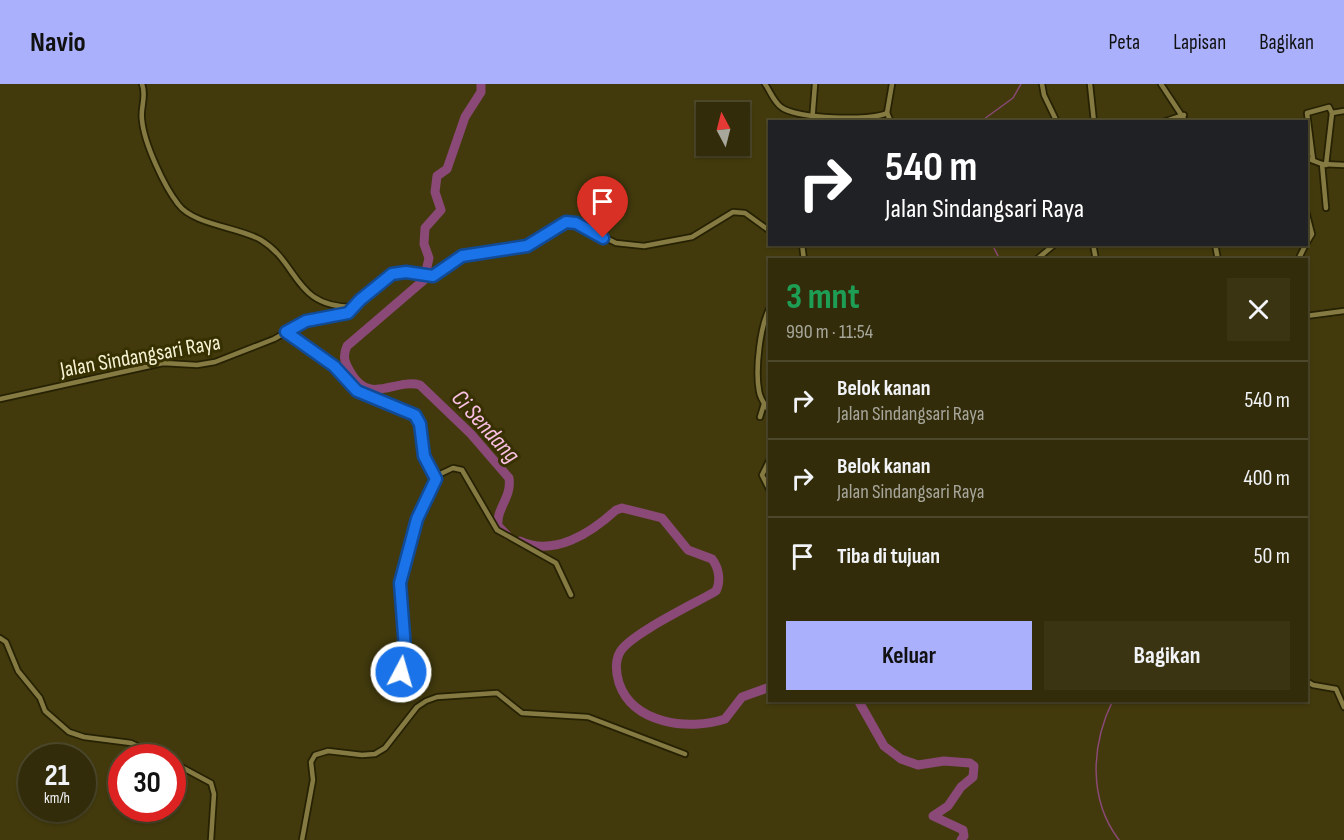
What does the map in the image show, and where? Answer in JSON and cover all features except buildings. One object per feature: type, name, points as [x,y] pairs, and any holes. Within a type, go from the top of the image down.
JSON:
[{"type":"street","points":[[142,84],[145,93],[141,116],[143,127],[152,154],[180,207],[210,223],[243,231],[263,242],[307,293],[334,306],[353,307]]},
{"type":"street","points":[[765,84],[781,107],[813,119],[872,118],[887,113]]},
{"type":"street","points":[[813,119],[815,84]]},
{"type":"street","points":[[890,120],[887,113],[892,84]]},
{"type":"street","points":[[1042,84],[1044,96],[1056,120]]},
{"type":"street","points":[[1090,84],[1094,120]]},
{"type":"street","points":[[1161,84],[1185,120]]},
{"type":"street","points":[[1308,120],[1307,113],[1329,107],[1332,113],[1324,165],[1326,208]]},
{"type":"street","points":[[1332,113],[1344,111]]},
{"type":"street","points":[[1169,120],[1184,115]]},
{"type":"street","points":[[1308,121],[1313,160]]},
{"type":"street","points":[[1308,159],[1324,165],[1344,165]]},
{"type":"street","name":"Jalan Sindangsari Raya","points":[[0,399],[163,363],[197,366],[214,362],[286,332],[306,321],[345,315],[392,274],[406,272],[429,277],[462,256],[527,246],[566,222],[576,223],[616,243],[645,246],[692,237],[734,212],[745,213],[768,230]]},
{"type":"street","points":[[1308,219],[1312,234],[1308,241]]},
{"type":"street","points":[[1038,258],[1053,246]]},
{"type":"street","points":[[768,311],[764,318],[759,382],[764,404],[768,409]]},
{"type":"street","points":[[1308,316],[1344,311]]},
{"type":"street","points":[[286,332],[334,366],[357,391],[415,415],[420,424],[424,456],[436,476],[435,484],[417,519],[400,583],[405,649],[401,672]]},
{"type":"street","points":[[760,417],[764,404]]},
{"type":"street","points":[[768,463],[762,475],[768,487]]},
{"type":"street","points":[[436,476],[453,468],[462,470],[497,530],[556,563],[572,595]]},
{"type":"street","points":[[0,638],[6,642],[18,671],[40,698],[45,711],[65,729],[84,737],[132,744]]},
{"type":"street","points":[[1308,682],[1336,689],[1344,707]]},
{"type":"street","points":[[304,838],[313,780],[311,762],[315,755],[328,752],[368,755],[380,751],[417,707],[437,697],[497,693],[522,713],[588,717],[685,754]]},
{"type":"street","points":[[186,769],[212,783],[214,794],[210,840]]},
{"type":"waterway","name":"Ci Sendang","points":[[481,84],[481,92],[465,117],[447,169],[437,176],[435,192],[441,210],[425,228],[424,244],[429,258],[424,280],[347,346],[344,357],[358,383],[366,388],[383,389],[401,385],[420,385],[471,434],[509,478],[508,491],[498,520],[498,526],[507,535]]},
{"type":"waterway","points":[[983,120],[1013,98],[1021,84]]},
{"type":"waterway","points":[[993,246],[999,258]]},
{"type":"waterway","name":"Ci Sendang","points":[[520,541],[533,545],[559,544],[584,534],[622,508],[662,518],[688,550],[712,559],[718,570],[719,579],[716,591],[649,628],[620,652],[617,675],[626,697],[636,708],[664,721],[679,724],[711,723],[725,719],[742,697],[768,688]]},
{"type":"waterway","name":"Ci Sendang","points":[[859,702],[884,746],[901,759],[918,765],[944,761],[970,763],[974,766],[973,777],[961,787],[948,806],[933,816],[963,830],[964,836],[961,840]]},
{"type":"waterway","points":[[1112,702],[1100,735],[1096,772],[1102,807],[1119,840]]},
{"type":"route","points":[[401,672],[405,649],[400,583],[418,513],[436,479],[424,456],[418,418],[411,412],[357,391],[334,366],[286,332],[306,321],[348,313],[378,284],[392,274],[406,272],[433,276],[462,256],[527,246],[566,222],[576,223],[603,238]]}]
